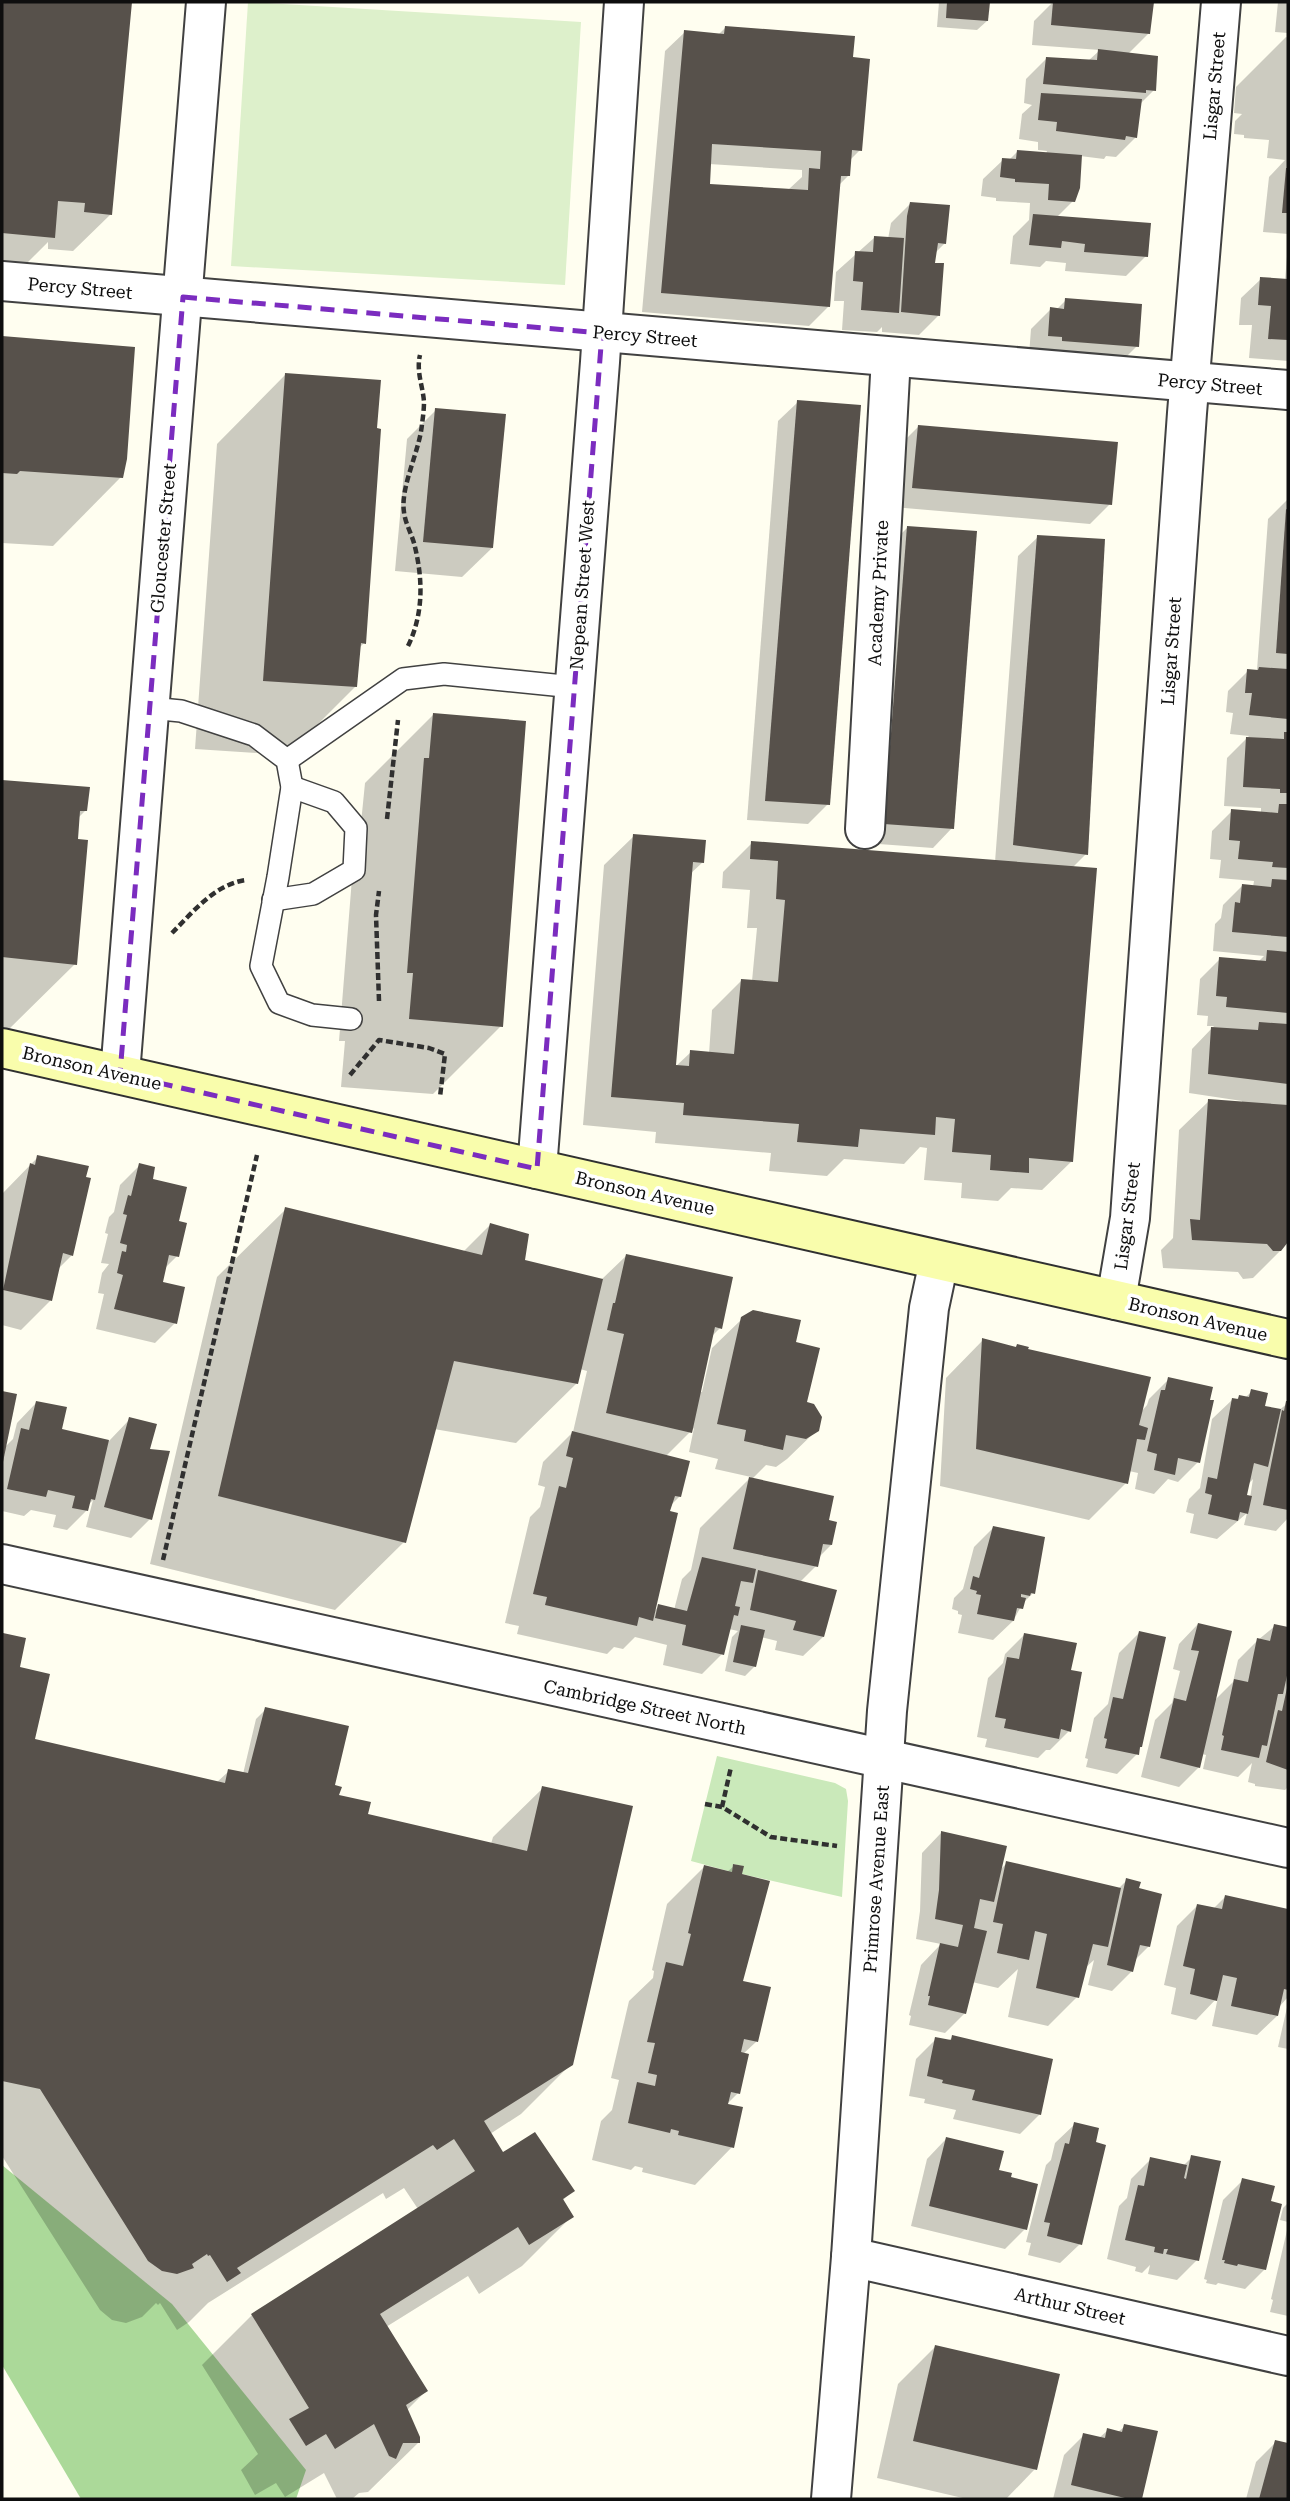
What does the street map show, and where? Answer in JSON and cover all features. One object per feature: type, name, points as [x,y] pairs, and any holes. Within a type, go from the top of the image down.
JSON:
[{"type":"main road","name":"Bronson Avenue","points":[[2,1048],[1288,1339]]},
{"type":"street","name":"Gloucester Street","points":[[120,1074],[206,2]]},
{"type":"street","name":"Nepean Street West","points":[[537,1169],[602,332],[624,2]]},
{"type":"street","name":"Lisgar Street","points":[[1116,1300],[1130,1218],[1190,382],[1221,2]]},
{"type":"street","name":"Percy Street","points":[[2,281],[1288,390]]},
{"type":"street","name":"Academy Private","points":[[865,829],[891,357]]},
{"type":"street","name":"Primrose Avenue East","points":[[831,2499],[851,2257],[883,1759],[929,1308],[939,1261]]},
{"type":"street","name":"Cambridge Street North","points":[[2,1564],[1288,1848]]},
{"type":"street","name":"Arthur Street","points":[[851,2257],[1288,2356]]},
{"type":"lane","points":[[287,760],[403,679],[443,674],[574,687]]},
{"type":"lane","points":[[150,708],[181,711],[254,735],[287,760],[292,787],[261,966],[279,1003],[312,1015],[351,1020]]},
{"type":"lane","points":[[273,900],[313,894],[354,870],[356,828],[334,802],[292,787]]},
{"type":"path","points":[[164,941],[197,907],[225,886],[242,880],[278,877]]},
{"type":"path","points":[[350,1075],[379,1040],[429,1048],[444,1054],[440,1097]]},
{"type":"path","points":[[152,1598],[257,1155]]},
{"type":"path","points":[[722,1807],[733,1759]]},
{"type":"path","points":[[705,1804],[722,1807],[771,1837],[845,1847]]},
{"type":"highlighted area","points":[[183,297],[602,333],[537,1169],[120,1074]]},
{"type":"green space","points":[[248,2],[581,22],[565,285],[231,266]]},
{"type":"green space","points":[[717,1756],[835,1783],[846,1789],[848,1801],[842,1897],[742,1874],[743,1866],[733,1864],[732,1872],[691,1861]]},
{"type":"green space","points":[[2,2165],[172,2304],[306,2470],[296,2499],[81,2499],[2,2365]]},
{"type":"building","points":[[2,2],[132,2],[112,215],[84,212],[85,203],[58,201],[55,238],[2,233]]},
{"type":"building","points":[[947,2],[990,2],[988,21],[946,18]]},
{"type":"building","points":[[1053,2],[1154,2],[1150,34],[1051,25]]},
{"type":"building","points":[[725,26],[855,36],[853,57],[870,59],[862,151],[852,150],[850,176],[841,176],[830,307],[661,293],[684,30],[724,34]],"holes":[[[712,144],[821,151],[820,169],[809,168],[808,190],[710,184]]]},
{"type":"building","points":[[1098,49],[1158,56],[1156,91],[1146,90],[1146,93],[1043,84],[1046,57],[1097,60]]},
{"type":"building","points":[[1041,93],[1142,99],[1137,138],[1126,136],[1125,140],[1056,131],[1057,122],[1038,120]]},
{"type":"building","points":[[1017,150],[1082,155],[1080,188],[1075,202],[1048,200],[1049,184],[1015,182],[1015,179],[1000,177],[1002,158],[1016,159]]},
{"type":"building","points":[[1286,168],[1288,213],[1282,213]]},
{"type":"building","points":[[910,202],[950,205],[946,244],[938,243],[935,263],[944,263],[940,316],[901,312]]},
{"type":"building","points":[[1033,214],[1151,223],[1148,257],[1084,252],[1085,244],[1062,241],[1061,248],[1029,245]]},
{"type":"building","points":[[874,236],[904,238],[899,313],[861,310],[863,282],[853,281],[855,251],[873,252]]},
{"type":"building","points":[[1260,277],[1288,279],[1288,340],[1268,339],[1271,306],[1258,305]]},
{"type":"building","points":[[1065,298],[1142,304],[1139,347],[1062,341],[1062,337],[1048,336],[1050,307],[1064,309]]},
{"type":"building","points":[[2,336],[135,347],[127,459],[123,478],[20,471],[17,474],[2,473]]},
{"type":"building","points":[[285,373],[381,380],[377,428],[381,429],[366,644],[361,643],[357,687],[263,681]]},
{"type":"building","points":[[797,400],[861,405],[830,805],[765,801]]},
{"type":"building","points":[[435,408],[506,414],[493,548],[423,542]]},
{"type":"building","points":[[918,425],[1118,442],[1112,505],[912,488]]},
{"type":"building","points":[[1286,509],[1288,510],[1288,654],[1276,653]]},
{"type":"building","points":[[907,526],[977,531],[954,829],[884,824]]},
{"type":"building","points":[[1037,535],[1105,539],[1088,855],[1013,845]]},
{"type":"building","points":[[1259,667],[1288,669],[1288,719],[1249,715],[1252,693],[1245,693],[1247,669],[1258,670]]},
{"type":"building","points":[[433,713],[526,721],[503,1027],[409,1019],[413,973],[407,973],[424,758],[429,758]]},
{"type":"building","points":[[1284,732],[1288,732],[1288,793],[1280,793],[1280,789],[1243,787],[1246,737],[1284,739]]},
{"type":"building","points":[[2,780],[90,787],[87,811],[80,811],[78,839],[88,840],[77,965],[2,957]]},
{"type":"building","points":[[1279,804],[1288,804],[1288,868],[1272,867],[1273,862],[1238,859],[1240,841],[1229,840],[1231,809],[1278,813]]},
{"type":"building","points":[[633,834],[706,840],[704,863],[693,862],[676,1065],[689,1066],[690,1050],[734,1054],[741,979],[778,982],[785,900],[776,899],[778,861],[750,859],[751,841],[1097,868],[1073,1162],[1029,1158],[1029,1173],[990,1170],[991,1155],[952,1152],[955,1119],[936,1117],[935,1135],[860,1129],[858,1147],[797,1142],[799,1124],[683,1115],[684,1103],[611,1097]]},
{"type":"building","points":[[1272,879],[1288,880],[1288,937],[1232,932],[1235,902],[1240,903],[1242,884],[1271,887]]},
{"type":"building","points":[[1267,950],[1288,952],[1288,1013],[1226,1007],[1227,997],[1216,996],[1219,957],[1266,961]]},
{"type":"building","points":[[1259,1022],[1288,1024],[1288,1084],[1208,1074],[1211,1027],[1258,1030]]},
{"type":"building","points":[[1208,1099],[1288,1105],[1288,1242],[1281,1251],[1273,1251],[1267,1244],[1192,1240],[1190,1219],[1200,1220]]},
{"type":"building","points":[[37,1155],[89,1166],[86,1177],[91,1178],[73,1256],[63,1253],[52,1301],[3,1290],[30,1163],[35,1165]]},
{"type":"building","points":[[139,1163],[155,1167],[153,1179],[187,1187],[179,1221],[187,1223],[179,1257],[169,1255],[163,1282],[185,1287],[177,1324],[114,1309],[123,1275],[117,1273],[122,1251],[126,1252],[127,1245],[120,1243],[127,1215],[123,1214],[128,1195],[131,1196]]},
{"type":"building","points":[[285,1207],[482,1255],[490,1223],[529,1234],[525,1260],[603,1279],[578,1384],[454,1361],[406,1543],[218,1496]]},
{"type":"building","points":[[626,1254],[733,1277],[722,1329],[715,1327],[692,1433],[606,1413],[624,1334],[607,1330]]},
{"type":"building","points":[[753,1310],[801,1320],[796,1342],[820,1348],[807,1402],[814,1404],[822,1417],[819,1431],[806,1439],[786,1435],[783,1450],[744,1441],[746,1430],[717,1424],[741,1317]]},
{"type":"building","points":[[982,1338],[1151,1377],[1139,1425],[1148,1428],[1145,1440],[1137,1439],[1128,1484],[976,1449]]},
{"type":"building","points":[[1168,1377],[1213,1387],[1210,1400],[1214,1400],[1200,1463],[1178,1458],[1175,1475],[1154,1470],[1157,1454],[1147,1451],[1161,1390],[1165,1390]]},
{"type":"building","points":[[1251,1389],[1268,1393],[1265,1406],[1281,1409],[1268,1467],[1254,1463],[1247,1495],[1252,1496],[1248,1514],[1240,1512],[1238,1521],[1208,1514],[1212,1495],[1205,1493],[1208,1477],[1217,1479],[1232,1398],[1238,1399],[1239,1395],[1249,1397]]},
{"type":"building","points":[[2,1391],[17,1394],[3,1462],[2,1462]]},
{"type":"building","points":[[36,1401],[67,1407],[62,1429],[109,1440],[95,1500],[91,1499],[88,1511],[72,1508],[75,1496],[48,1490],[46,1497],[7,1489],[21,1428],[29,1430]]},
{"type":"building","points":[[1288,1401],[1288,1510],[1263,1505]]},
{"type":"building","points":[[129,1417],[157,1424],[150,1449],[170,1451],[152,1520],[104,1507]]},
{"type":"building","points":[[572,1431],[690,1461],[681,1497],[675,1496],[670,1511],[678,1513],[653,1621],[639,1617],[637,1626],[545,1605],[547,1597],[533,1594],[559,1486],[566,1488],[573,1458],[566,1456]]},
{"type":"building","points":[[749,1477],[834,1496],[829,1520],[837,1522],[832,1545],[823,1544],[818,1567],[733,1549]]},
{"type":"building","points":[[993,1526],[1045,1537],[1035,1594],[1021,1594],[1021,1597],[1026,1598],[1023,1609],[1017,1608],[1014,1621],[977,1614],[981,1595],[970,1589],[973,1576],[979,1578]]},
{"type":"building","points":[[702,1557],[756,1569],[753,1583],[741,1581],[735,1606],[740,1607],[738,1616],[734,1615],[724,1655],[682,1645],[686,1625],[655,1618],[658,1604],[687,1611]]},
{"type":"building","points":[[758,1570],[837,1590],[824,1637],[793,1630],[796,1621],[750,1610]]},
{"type":"building","points":[[1198,1623],[1232,1631],[1200,1768],[1160,1758],[1174,1698],[1186,1701],[1199,1651],[1191,1650]]},
{"type":"building","points":[[1274,1624],[1288,1627],[1288,1671],[1283,1694],[1278,1694],[1267,1746],[1262,1745],[1259,1758],[1221,1750],[1234,1679],[1248,1682],[1257,1638],[1270,1641]]},
{"type":"building","points":[[741,1625],[765,1630],[756,1667],[733,1662]]},
{"type":"building","points":[[1139,1631],[1166,1637],[1139,1755],[1105,1748],[1107,1739],[1104,1738],[1113,1697],[1123,1699]]},
{"type":"building","points":[[3,1633],[26,1638],[20,1667],[50,1674],[35,1739],[225,1783],[228,1769],[248,1773],[265,1707],[349,1726],[335,1785],[342,1787],[339,1795],[371,1802],[368,1814],[527,1851],[542,1786],[633,1806],[573,2065],[484,2121],[503,2152],[535,2132],[575,2191],[563,2199],[574,2217],[529,2245],[518,2227],[380,2314],[428,2391],[406,2405],[420,2443],[403,2443],[396,2459],[389,2456],[374,2424],[335,2449],[326,2434],[306,2446],[289,2419],[309,2408],[251,2314],[475,2171],[454,2139],[437,2150],[433,2145],[237,2268],[241,2273],[227,2282],[207,2254],[192,2264],[194,2268],[177,2274],[162,2271],[148,2261],[40,2089],[2,2081]]},
{"type":"building","points":[[1024,1633],[1077,1643],[1071,1670],[1082,1672],[1071,1732],[1061,1729],[1059,1739],[1004,1728],[1006,1719],[995,1717],[1007,1657],[1019,1659]]},
{"type":"building","points":[[1287,1688],[1288,1770],[1266,1762],[1278,1710],[1282,1711]]},
{"type":"building","points":[[941,1831],[1007,1846],[994,1902],[980,1899],[974,1928],[987,1931],[966,2014],[928,2005],[940,1943],[958,1947],[963,1925],[935,1919]]},
{"type":"building","points":[[1006,1861],[1121,1888],[1108,1947],[1093,1944],[1079,1998],[1036,1988],[1047,1934],[1035,1931],[1029,1960],[997,1953],[1003,1924],[993,1922]]},
{"type":"building","points":[[733,1864],[744,1866],[742,1874],[770,1881],[743,1981],[771,1987],[758,2042],[744,2039],[741,2052],[749,2054],[740,2094],[731,2092],[728,2104],[743,2107],[734,2148],[678,2135],[679,2131],[671,2129],[670,2133],[628,2123],[637,2082],[655,2086],[657,2075],[648,2073],[655,2043],[647,2042],[666,1962],[683,1966],[704,1865],[732,1872]]},
{"type":"building","points":[[1126,1878],[1141,1882],[1139,1888],[1162,1894],[1150,1947],[1140,1945],[1133,1972],[1107,1965]]},
{"type":"building","points":[[1225,1895],[1288,1909],[1288,1990],[1284,1989],[1278,2016],[1231,2006],[1237,1978],[1223,1975],[1217,2001],[1190,1994],[1195,1969],[1183,1966],[1197,1904],[1222,1909]]},
{"type":"building","points":[[952,2035],[1053,2059],[1041,2115],[972,2100],[975,2090],[942,2083],[943,2080],[927,2076],[935,2037],[951,2040]]},
{"type":"building","points":[[1074,2122],[1099,2128],[1096,2142],[1106,2145],[1082,2245],[1047,2236],[1050,2223],[1044,2222],[1065,2143],[1069,2144]]},
{"type":"building","points":[[946,2137],[1004,2151],[999,2170],[1012,2173],[1011,2177],[1038,2184],[1027,2230],[929,2206]]},
{"type":"building","points":[[1191,2155],[1221,2161],[1199,2261],[1166,2254],[1168,2249],[1164,2249],[1163,2254],[1154,2252],[1155,2247],[1125,2240],[1138,2185],[1144,2186],[1150,2157],[1187,2165],[1186,2179]]},
{"type":"building","points":[[1242,2178],[1275,2186],[1271,2201],[1282,2204],[1266,2270],[1238,2264],[1237,2266],[1222,2260]]},
{"type":"building","points":[[935,2345],[1060,2374],[1037,2470],[913,2441]]},
{"type":"building","points":[[1124,2424],[1158,2431],[1142,2499],[1129,2499],[1071,2485],[1083,2433],[1105,2438],[1107,2428],[1122,2432]]},
{"type":"building","points":[[1275,2440],[1288,2443],[1288,2499],[1259,2499]]}]
